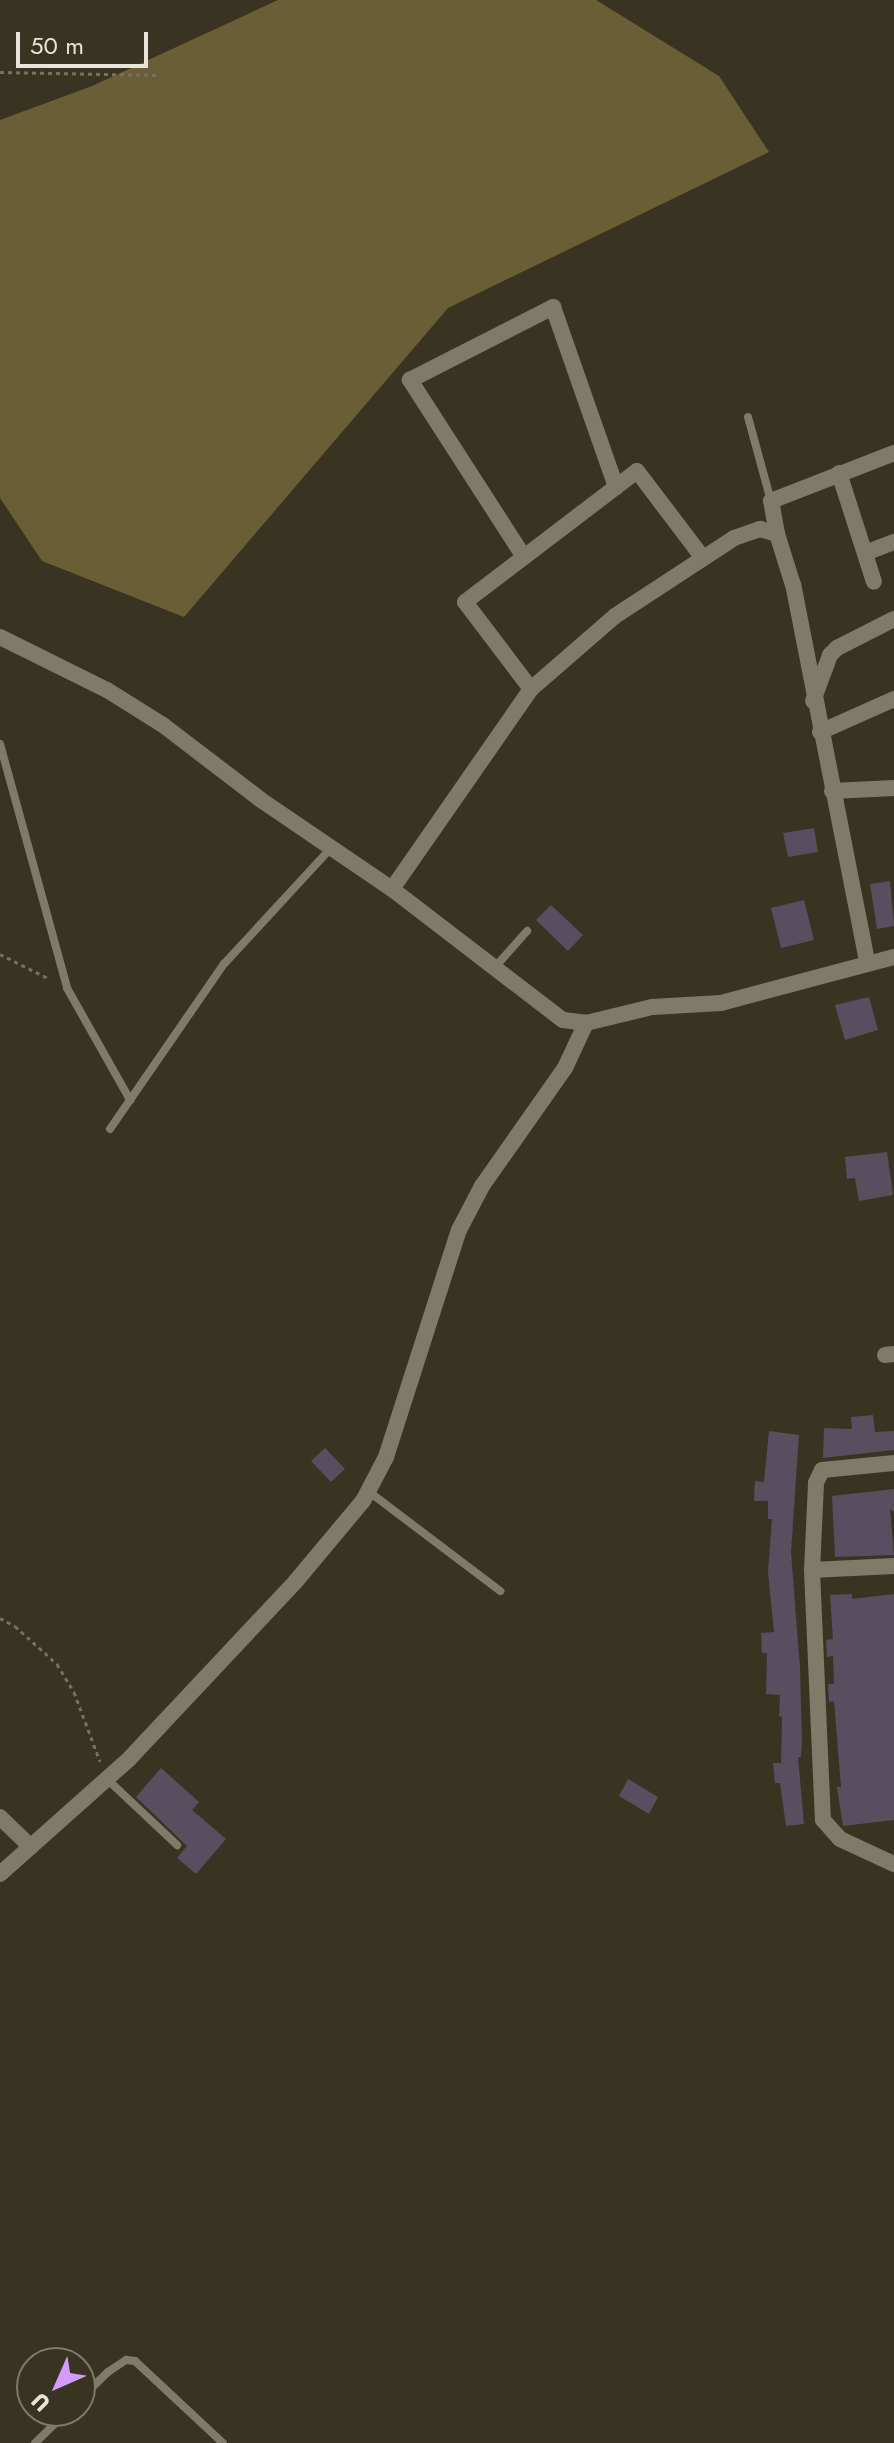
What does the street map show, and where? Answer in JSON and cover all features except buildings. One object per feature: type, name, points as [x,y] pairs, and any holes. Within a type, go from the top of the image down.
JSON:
[{"type":"street","points":[[524,557],[410,380],[553,307],[616,487]]},
{"type":"street","points":[[867,961],[813,701],[793,585],[777,534],[771,501],[894,453]]},
{"type":"street","points":[[531,689],[465,602],[524,557],[637,471],[703,558]]},
{"type":"street","points":[[839,473],[874,582]]},
{"type":"street","points":[[392,889],[531,689],[607,622],[703,558],[744,533],[760,529],[777,534]]},
{"type":"street","points":[[865,553],[894,542]]},
{"type":"street","points":[[813,701],[830,655],[837,648],[894,619]]},
{"type":"street","points":[[0,637],[137,707],[392,889],[563,1020],[586,1023],[652,1007],[729,1001],[867,961],[894,957]]},
{"type":"street","points":[[820,732],[894,699]]},
{"type":"street","points":[[832,791],[894,788]]},
{"type":"street","points":[[0,1874],[108,1780],[296,1581],[368,1491],[386,1457],[459,1230],[482,1186],[565,1068],[586,1023]]},
{"type":"street","points":[[894,1463],[822,1470],[816,1483],[812,1570],[823,1820],[840,1839],[894,1864]]},
{"type":"street","points":[[812,1570],[894,1566]]},
{"type":"street","points":[[0,1817],[31,1847]]},
{"type":"lane","points":[[748,417],[771,501]]},
{"type":"lane","points":[[0,744],[67,988],[130,1100]]},
{"type":"lane","points":[[110,1129],[224,964],[331,848]]},
{"type":"lane","points":[[496,966],[527,931]]},
{"type":"lane","points":[[368,1491],[500,1591]]},
{"type":"lane","points":[[108,1780],[177,1845]]},
{"type":"lane","points":[[96,2384],[126,2360],[135,2361],[223,2443]]},
{"type":"lane","points":[[35,2443],[52,2427]]},
{"type":"path","points":[[0,72],[156,75]]},
{"type":"path","points":[[0,954],[67,988]]},
{"type":"path","points":[[0,1618],[15,1626],[57,1664],[74,1692],[108,1780]]},
{"type":"shaded area","points":[[278,0],[596,0],[719,76],[769,152],[448,308],[184,617],[42,561],[0,498],[0,120],[92,86]]}]
